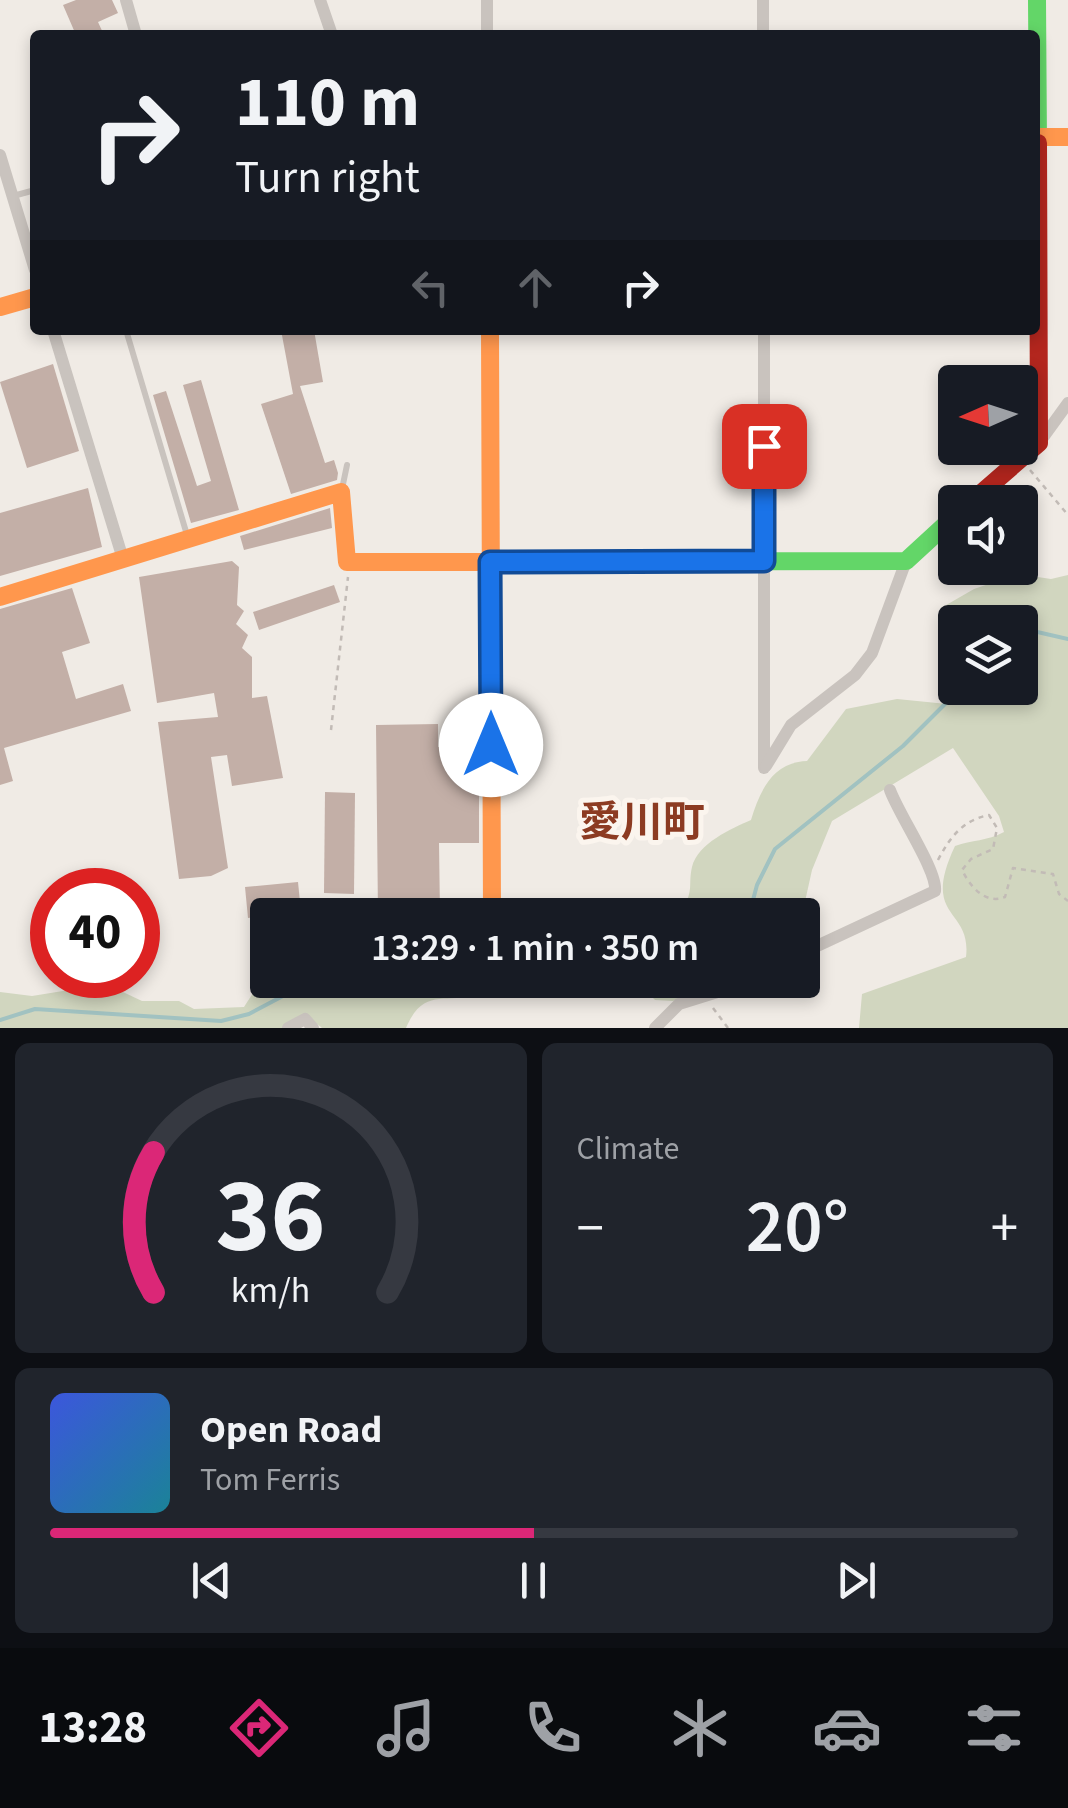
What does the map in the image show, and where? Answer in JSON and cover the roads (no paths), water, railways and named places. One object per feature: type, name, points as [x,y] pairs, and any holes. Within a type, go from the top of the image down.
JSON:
[{"type":"street","points":[[126,0],[135,30]]},
{"type":"street","points":[[320,0],[330,30]]},
{"type":"street","points":[[488,0],[488,30]]},
{"type":"street","points":[[762,0],[763,30]]},
{"type":"street","points":[[1037,0],[1037,30]]},
{"type":"street","points":[[1040,137],[1068,137]]},
{"type":"street","points":[[0,155],[30,254]]},
{"type":"street","points":[[0,307],[30,298]]},
{"type":"street","points":[[55,335],[122,559]]},
{"type":"street","points":[[490,335],[492,898]]},
{"type":"street","points":[[764,335],[764,768],[791,725],[855,675],[872,653],[906,562],[938,532]]},
{"type":"street","points":[[1038,335],[1039,443]]},
{"type":"street","points":[[992,485],[1039,443],[1068,403]]},
{"type":"street","points":[[0,597],[341,492],[347,562],[906,562]]},
{"type":"street","points":[[820,945],[935,891],[935,873],[906,828],[890,790]]},
{"type":"street","points":[[654,1028],[679,1004],[706,998]]},
{"type":"street","points":[[288,1028],[305,1019],[312,1028]]},
{"type":"lane","points":[[12,196],[30,191]]},
{"type":"lane","points":[[127,335],[188,538]]},
{"type":"lane","points":[[341,492],[347,466]]},
{"type":"waterway","points":[[1038,632],[1068,639]]},
{"type":"waterway","points":[[754,898],[775,849],[903,746],[944,705]]},
{"type":"waterway","points":[[0,1020],[35,1009],[221,1021],[249,1014],[279,998]]},
{"type":"district","name":"愛川町","points":[[642,823]]}]
